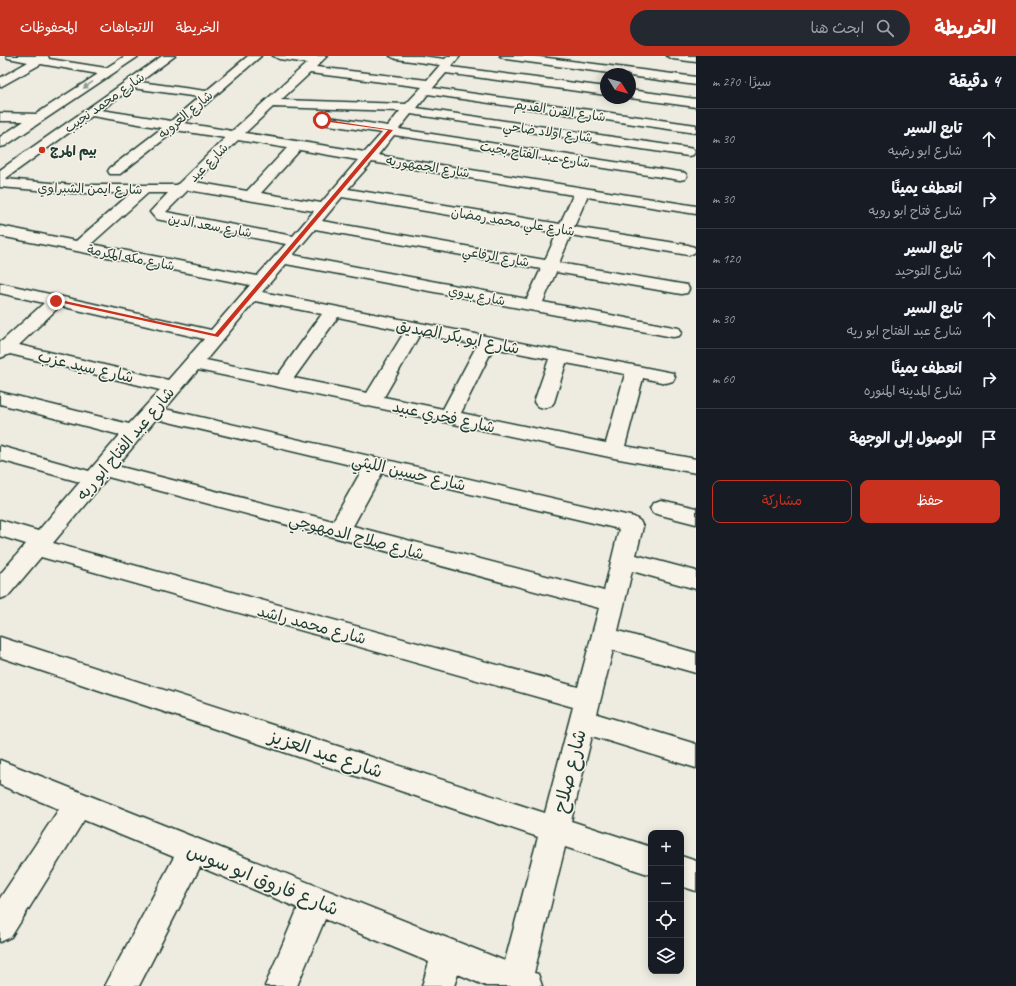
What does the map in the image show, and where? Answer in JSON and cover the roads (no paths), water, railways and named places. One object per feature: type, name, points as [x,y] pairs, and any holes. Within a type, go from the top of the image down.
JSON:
[{"type":"street","points":[[12,56],[43,58],[108,72]]},
{"type":"street","name":"شارع محمد نجيب","points":[[0,143],[133,56]]},
{"type":"street","name":"شارع محمد نجيب","points":[[1,176],[169,56]]},
{"type":"street","name":"شارع العروبه","points":[[115,171],[174,125],[255,56]]},
{"type":"street","name":"شارع الفرن القديم","points":[[279,56],[315,62],[427,87],[692,141]]},
{"type":"street","points":[[396,56],[448,63],[600,90]]},
{"type":"street","points":[[506,56],[696,81]]},
{"type":"street","points":[[658,76],[666,56]]},
{"type":"street","points":[[673,56],[696,59]]},
{"type":"street","points":[[0,83],[43,58]]},
{"type":"street","name":"شارع عيد","points":[[183,187],[235,135],[315,62]]},
{"type":"street","name":"شارع عبد الفتاح ابو ريه","points":[[0,590],[448,63]]},
{"type":"street","points":[[128,84],[208,95]]},
{"type":"street","points":[[328,105],[342,92]]},
{"type":"street","points":[[636,95],[696,103]]},
{"type":"street","name":"شارع اولاد ضاحي","points":[[270,103],[408,109],[692,141]]},
{"type":"street","name":"شارع الجمهوريه","points":[[89,112],[696,210]]},
{"type":"street","points":[[0,117],[39,118]]},
{"type":"street","name":"شارع عبد الفتاح بخيت","points":[[322,120],[680,176]]},
{"type":"street","points":[[672,206],[692,141]]},
{"type":"street","points":[[250,196],[297,145]]},
{"type":"street","name":"شارع ايمن الشبراوي","points":[[1,176],[74,189],[144,189],[183,187],[324,208]]},
{"type":"street","name":"شارع سعد الدين","points":[[183,187],[157,212],[159,215],[296,241]]},
{"type":"street","points":[[79,247],[144,189]]},
{"type":"street","points":[[533,306],[582,191]]},
{"type":"street","name":"شارع علي محمد رمضان","points":[[338,192],[688,250]]},
{"type":"street","name":"شارع الرفاعي","points":[[311,224],[681,289]]},
{"type":"street","name":"شارع مكه المكرمة","points":[[0,231],[79,247],[256,289]]},
{"type":"street","name":"شارع بدوي","points":[[282,258],[673,332]]},
{"type":"street","points":[[0,288],[216,336]]},
{"type":"street","name":"شارع ابو بكر الصديق","points":[[256,289],[333,312],[666,376]]},
{"type":"street","points":[[2,349],[56,301]]},
{"type":"street","points":[[282,382],[333,312]]},
{"type":"street","points":[[372,401],[415,328]]},
{"type":"street","points":[[449,417],[486,342]]},
{"type":"street","name":"شارع سيد عزب","points":[[2,349],[173,387]]},
{"type":"street","points":[[544,402],[559,356]]},
{"type":"street","name":"شارع فخري عبيد","points":[[193,363],[614,452],[696,466]]},
{"type":"street","points":[[614,452],[635,370]]},
{"type":"street","points":[[0,398],[134,432]]},
{"type":"street","name":"شارع حسين الليثي","points":[[151,412],[626,523],[632,527],[632,531],[622,560]]},
{"type":"street","name":"شارع صلاح الدمهوجي","points":[[0,453],[98,474],[339,531],[612,602]]},
{"type":"street","points":[[339,531],[376,464]]},
{"type":"street","points":[[661,508],[696,516]]},
{"type":"street","name":"شارع محمد راشد","points":[[0,528],[39,544],[584,710],[696,756]]},
{"type":"street","points":[[622,560],[696,580]]},
{"type":"street","name":"شارع صلاح","points":[[521,984],[555,828],[622,560]]},
{"type":"street","points":[[603,637],[696,663]]},
{"type":"street","name":"شارع عبد العزيز","points":[[0,647],[555,828],[648,860]]},
{"type":"street","name":"شارع فاروق ابو سوس","points":[[0,772],[521,984]]},
{"type":"street","points":[[0,926],[78,804]]},
{"type":"street","points":[[121,986],[193,850]]},
{"type":"street","points":[[684,872],[696,876]]},
{"type":"street","points":[[281,986],[317,901]]},
{"type":"street","points":[[438,986],[448,954]]},
{"type":"place","name":"بيم المرج","points":[[42,150]]}]
